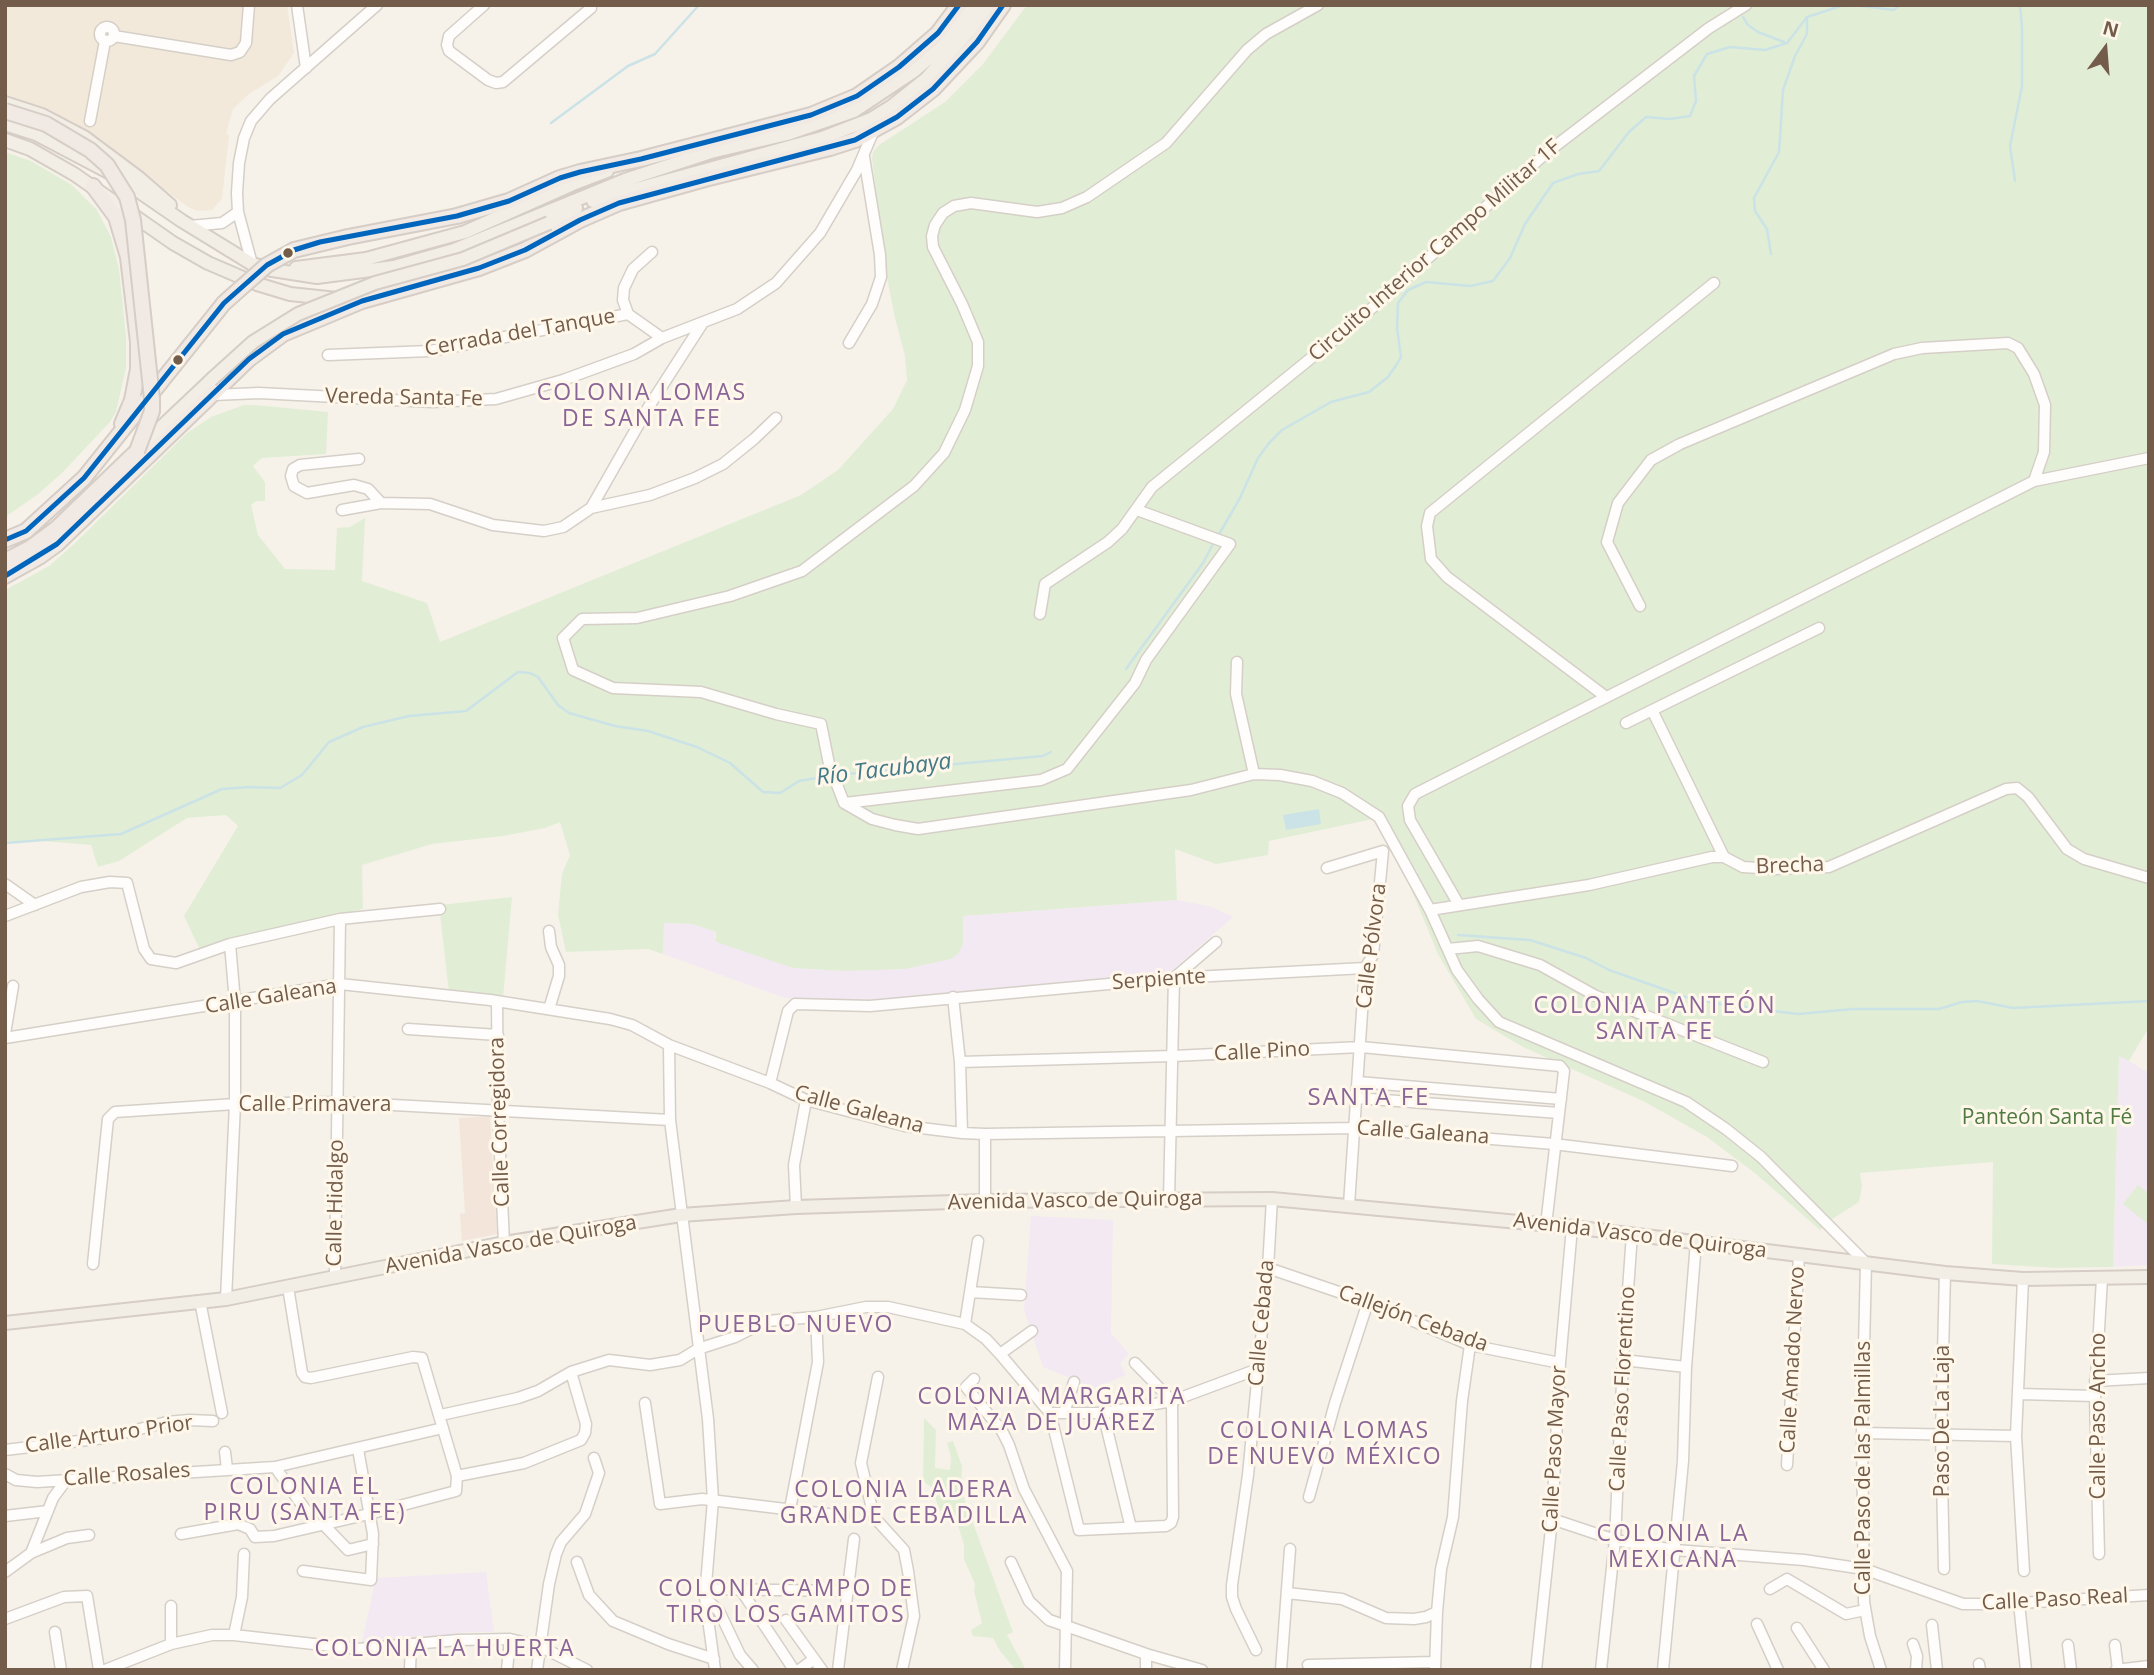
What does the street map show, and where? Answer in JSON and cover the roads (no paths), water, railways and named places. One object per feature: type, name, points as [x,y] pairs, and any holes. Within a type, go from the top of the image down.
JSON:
[{"type":"highway","points":[[5,540],[26,531],[84,478],[224,303],[267,265],[294,250],[320,242],[457,216],[509,201],[580,172],[811,115],[857,96],[899,67],[938,33],[959,5]]},
{"type":"highway","points":[[5,576],[57,544],[249,359],[273,340],[332,313],[442,280],[525,250],[601,209],[830,148],[874,130],[907,110],[933,89],[977,42],[1003,5]]},
{"type":"highway","points":[[5,111],[46,124],[90,150],[107,165],[127,197],[133,220],[152,398],[152,411],[137,450],[57,528],[30,548],[5,561]]},
{"type":"highway","points":[[93,186],[116,216],[128,257],[138,342],[137,382],[116,440]]},
{"type":"main road","points":[[5,124],[36,134],[118,177],[186,224],[252,264],[266,269],[317,277],[394,267],[454,250],[625,180],[711,152],[787,134],[854,111],[914,71],[944,45],[975,5]]},
{"type":"main road","points":[[137,450],[253,342],[298,314],[375,283],[464,259],[603,197],[822,138],[871,119],[926,79],[970,30],[988,5]]},
{"type":"main road","points":[[5,103],[42,115],[84,137],[169,204],[186,224]]},
{"type":"main road","points":[[5,140],[42,155],[93,186],[191,255],[257,284],[290,294],[316,298],[383,296]]},
{"type":"main road","points":[[266,269],[307,268],[366,259],[464,232],[573,184],[640,159]]},
{"type":"main road","name":"Avenida Vasco de Quiroga","points":[[5,1322],[226,1299],[504,1243],[681,1215],[796,1206],[985,1201],[1272,1199],[1572,1227],[1945,1273],[2023,1279],[2149,1277]]},
{"type":"street","points":[[90,121],[110,39],[231,55],[240,52],[246,43],[249,5]]},
{"type":"street","points":[[297,5],[306,68]]},
{"type":"street","points":[[252,264],[237,212],[239,163],[251,121],[270,99],[377,5]]},
{"type":"street","points":[[484,5],[449,36],[447,45],[449,51],[496,83],[503,82],[592,8]]},
{"type":"street","points":[[1318,5],[1266,34],[1247,50],[1166,144],[1087,197],[1062,208],[1037,212],[971,202],[954,205],[943,213],[934,225],[933,247],[978,342],[978,366],[965,410],[944,453],[914,486],[802,571],[730,596],[637,618],[582,619],[563,638],[573,670],[613,688],[701,692],[821,724],[829,764],[844,803],[872,819],[918,829],[1191,790],[1254,774],[1280,775],[1311,781],[1342,793],[1379,817],[1430,910],[1457,970],[1499,1022],[1686,1102],[1761,1157],[1866,1263]]},
{"type":"street","name":"Circuito Interior Campo Militar 1F","points":[[1040,614],[1045,584],[1108,542],[1137,510],[1152,486],[1363,316],[1545,154],[1709,27],[1746,5]]},
{"type":"street","name":"Vereda Santa Fe","points":[[213,395],[259,393],[432,402],[496,399],[563,380],[634,354],[662,338],[737,309],[776,283],[797,261],[832,212],[864,155],[874,130]]},
{"type":"street","points":[[849,343],[872,304],[881,277],[864,155]]},
{"type":"street","points":[[186,224],[222,223],[237,212]]},
{"type":"street","points":[[628,314],[623,300],[624,288],[633,270],[652,253]]},
{"type":"street","points":[[1606,697],[1447,577],[1431,559],[1427,526],[1430,513],[1714,283]]},
{"type":"street","name":"Cerrada del Tanque","points":[[328,355],[430,351],[628,314],[662,338]]},
{"type":"street","points":[[591,508],[648,408],[702,324]]},
{"type":"street","points":[[1640,606],[1607,542],[1618,503],[1651,460],[1680,444],[1894,354],[1922,348],[2008,343],[2018,348],[2034,374],[2045,405],[2044,452],[2034,481]]},
{"type":"street","points":[[342,510],[381,503],[430,504],[493,525],[544,531],[563,527],[591,508],[650,495],[723,464],[776,418]]},
{"type":"street","points":[[359,458],[293,469],[291,476],[294,486],[307,493],[354,485],[368,489],[381,503]]},
{"type":"street","points":[[1459,905],[1410,820],[1408,806],[1415,794],[2034,481],[2118,462],[2149,458]]},
{"type":"street","points":[[844,803],[1041,780],[1067,769],[1135,683],[1146,660],[1230,544],[1137,510]]},
{"type":"street","points":[[1626,723],[1819,628]]},
{"type":"street","points":[[1237,662],[1236,694],[1254,774]]},
{"type":"street","points":[[1652,710],[1724,857]]},
{"type":"street","name":"Brecha","points":[[1430,910],[1589,885],[1712,857],[1724,857],[1743,867],[1829,867],[1986,797],[2006,789],[2017,788],[2028,797],[2067,849],[2084,859],[2149,878]]},
{"type":"street","name":"Calle Pólvora","points":[[1327,869],[1383,851],[1373,956],[1365,968],[1349,1205]]},
{"type":"street","points":[[5,916],[81,887],[110,882],[127,883],[144,950],[151,959],[176,962],[230,944],[340,919],[440,909]]},
{"type":"street","points":[[5,884],[35,905]]},
{"type":"street","name":"Calle Hidalgo","points":[[335,1278],[340,919]]},
{"type":"street","points":[[549,931],[551,947],[559,965],[559,976],[549,1009]]},
{"type":"street","points":[[1169,1199],[1174,978],[1216,942]]},
{"type":"street","points":[[226,1299],[235,1104],[235,1002],[230,944]]},
{"type":"street","points":[[1448,949],[1478,946],[1541,965],[1596,996],[1763,1062]]},
{"type":"street","name":"Serpiente","points":[[770,1083],[788,1011],[795,1004],[870,1006],[1174,978],[1365,968]]},
{"type":"street","name":"Calle Galeana","points":[[5,1036],[340,984],[497,1001],[610,1019],[632,1025],[670,1045],[770,1083],[806,1100],[905,1126],[985,1134],[1355,1128],[1555,1144],[1732,1166]]},
{"type":"street","points":[[5,1036],[13,986]]},
{"type":"street","points":[[953,997],[960,1062],[962,1133]]},
{"type":"street","name":"Calle Corregidora","points":[[497,1001],[498,1110],[504,1243]]},
{"type":"street","points":[[408,1029],[498,1035]]},
{"type":"street","points":[[670,1045],[670,1120],[708,1419],[713,1500],[705,1593],[714,1664]]},
{"type":"street","name":"Calle Pino","points":[[960,1062],[1361,1047],[1563,1068],[1561,1099]]},
{"type":"street","points":[[1358,1082],[1561,1099],[1545,1225]]},
{"type":"street","points":[[1471,1107],[1472,1092]]},
{"type":"street","points":[[1357,1098],[1559,1113]]},
{"type":"street","points":[[796,1206],[794,1165],[806,1100]]},
{"type":"street","name":"Calle Primavera","points":[[93,1264],[108,1119],[115,1112],[235,1104],[338,1102],[670,1120]]},
{"type":"street","points":[[985,1134],[985,1201]]},
{"type":"street","name":"Calle Cebada","points":[[1256,1650],[1232,1597],[1258,1369],[1272,1199]]},
{"type":"street","name":"Calle Paso Mayor","points":[[1536,1670],[1552,1519],[1560,1363],[1572,1227]]},
{"type":"street","name":"Calle Paso Florentino","points":[[1601,1670],[1615,1540],[1632,1234]]},
{"type":"street","points":[[965,1324],[978,1241]]},
{"type":"street","points":[[1663,1670],[1683,1461],[1686,1367],[1696,1242]]},
{"type":"street","name":"Calle Amado Nervo","points":[[1787,1465],[1799,1255]]},
{"type":"street","name":"Calle Paso de las Palmillas","points":[[1866,1263],[1863,1433],[1865,1610],[1881,1670]]},
{"type":"street","name":"Callejón Cebada","points":[[1268,1268],[1368,1302],[1469,1345],[1560,1363]]},
{"type":"street","name":"Paso De La Laja","points":[[1944,1569],[1941,1434],[1945,1273]]},
{"type":"street","points":[[2023,1279],[2016,1436],[2024,1571]]},
{"type":"street","name":"Calle Paso Ancho","points":[[2099,1554],[2095,1381],[2102,1279]]},
{"type":"street","points":[[181,1534],[238,1524],[250,1529],[255,1537],[274,1536],[452,1493],[458,1486],[424,1360],[420,1356],[305,1377],[302,1373],[288,1287]]},
{"type":"street","points":[[970,1292],[1021,1294]]},
{"type":"street","name":"Calle Arturo Prior","points":[[5,1450],[104,1438],[167,1422],[218,1417],[200,1301]]},
{"type":"street","points":[[1309,1497],[1335,1402],[1368,1302]]},
{"type":"street","points":[[441,1415],[518,1398],[538,1391],[571,1372],[609,1360],[650,1365],[666,1364],[680,1360],[698,1349],[735,1337],[767,1321],[816,1317],[877,1307],[965,1324],[986,1339],[1000,1354],[1049,1413],[1079,1530],[1166,1527],[1171,1523],[1172,1401],[1135,1363]]},
{"type":"street","points":[[790,1509],[818,1362],[816,1317]]},
{"type":"street","points":[[1000,1354],[1031,1331]]},
{"type":"street","points":[[1308,1665],[1435,1666],[1441,1569],[1453,1517],[1469,1345]]},
{"type":"street","points":[[1623,1360],[1686,1367]]},
{"type":"street","points":[[1049,1413],[1103,1413],[1172,1401],[1258,1369]]},
{"type":"street","points":[[457,1476],[524,1462],[581,1440],[586,1424],[571,1372]]},
{"type":"street","points":[[878,1377],[861,1463],[874,1517],[904,1550],[914,1616],[902,1670]]},
{"type":"street","points":[[2095,1381],[2149,1378]]},
{"type":"street","points":[[975,1379],[966,1387],[1002,1431],[1024,1489],[1067,1571],[1065,1670]]},
{"type":"street","points":[[1064,1413],[1074,1382]]},
{"type":"street","points":[[2019,1394],[2095,1396]]},
{"type":"street","points":[[645,1403],[660,1504],[702,1499],[844,1516]]},
{"type":"street","points":[[1103,1413],[1131,1528]]},
{"type":"street","name":"Calle Rosales","points":[[5,1474],[16,1480],[37,1482],[275,1467],[443,1428]]},
{"type":"street","points":[[1863,1433],[2016,1436]]},
{"type":"street","points":[[303,1571],[371,1580],[373,1544],[358,1449]]},
{"type":"street","points":[[225,1452],[227,1469]]},
{"type":"street","points":[[537,1670],[556,1554],[561,1542],[585,1514],[599,1474],[594,1458]]},
{"type":"street","points":[[275,1467],[320,1525],[348,1550],[373,1544]]},
{"type":"street","points":[[32,1553],[53,1498],[67,1479]]},
{"type":"street","points":[[5,1516],[48,1511]]},
{"type":"street","name":"Calle Paso Real","points":[[1552,1519],[1615,1540],[1675,1550],[1804,1560],[1864,1569],[1963,1604],[2149,1595]]},
{"type":"street","points":[[5,1572],[32,1553],[66,1538],[89,1535]]},
{"type":"street","points":[[838,1670],[854,1539]]},
{"type":"street","points":[[1282,1670],[1290,1549]]},
{"type":"street","points":[[234,1635],[242,1597],[244,1554]]},
{"type":"street","points":[[577,1562],[589,1595],[613,1620],[714,1664]]},
{"type":"street","points":[[1011,1562],[1029,1601],[1049,1620],[1146,1654],[1202,1670]]},
{"type":"street","points":[[1770,1589],[1787,1580],[1846,1614],[1865,1610]]},
{"type":"street","points":[[705,1593],[741,1590],[848,1591]]},
{"type":"street","points":[[741,1590],[796,1670],[814,1659]]},
{"type":"street","points":[[705,1593],[719,1611],[740,1655],[753,1670]]},
{"type":"street","points":[[1287,1593],[1342,1599],[1386,1618],[1414,1619],[1437,1612]]},
{"type":"street","points":[[5,1619],[64,1597],[87,1596],[99,1670]]},
{"type":"street","points":[[2019,1603],[2026,1670]]},
{"type":"street","points":[[171,1606],[171,1644]]},
{"type":"street","points":[[786,1620],[822,1670]]},
{"type":"street","points":[[1757,1624],[1778,1670]]},
{"type":"street","points":[[1932,1625],[1937,1670]]},
{"type":"street","points":[[1797,1628],[1824,1670]]},
{"type":"street","points":[[55,1632],[61,1670]]},
{"type":"street","points":[[105,1670],[171,1644],[212,1635],[234,1635],[358,1649],[510,1639],[539,1646],[587,1670]]},
{"type":"street","points":[[508,1670],[510,1639]]},
{"type":"street","points":[[410,1670],[411,1644]]},
{"type":"street","points":[[1913,1644],[1917,1656],[1916,1670]]},
{"type":"street","points":[[2068,1645],[2071,1670]]},
{"type":"street","points":[[2115,1645],[2117,1670],[2149,1666]]},
{"type":"street","points":[[1146,1654],[1146,1670]]},
{"type":"water","points":[[1319,809],[1321,824],[1286,830],[1283,815]]},
{"type":"waterway","points":[[551,123],[628,66],[655,54],[699,5]]},
{"type":"waterway","name":"Río Tacubaya","points":[[1218,536],[1240,498],[1258,458],[1282,430],[1331,402],[1369,392],[1388,377],[1401,357],[1397,328],[1398,303],[1408,290],[1426,282],[1470,286],[1493,281],[1510,258],[1525,224],[1553,183],[1578,174],[1599,171],[1629,132],[1646,117],[1670,119],[1690,116],[1696,101],[1694,76],[1707,54],[1730,47],[1765,50],[1787,43],[1807,17],[1844,5]]},
{"type":"waterway","name":"Río Tacubaya","points":[[1854,5],[1894,10],[1900,5]]},
{"type":"waterway","points":[[2015,181],[2010,146],[2022,86],[2020,5]]},
{"type":"waterway","points":[[1743,17],[1748,25],[1758,32],[1784,42]]},
{"type":"waterway","points":[[1771,254],[1767,229],[1755,211],[1754,198],[1779,152],[1783,90],[1795,56],[1807,34],[1807,17]]},
{"type":"waterway","name":"Río Tacubaya","points":[[1126,669],[1203,563],[1214,542]]},
{"type":"waterway","name":"Río Tacubaya","points":[[5,843],[121,834],[222,789],[280,788],[302,775],[329,742],[363,727],[409,716],[466,711],[518,672],[538,677],[558,705],[569,713],[615,726],[648,731],[697,747],[730,763],[763,792],[780,793],[799,781],[829,776]]},
{"type":"waterway","name":"Río Tacubaya","points":[[836,775],[1043,756],[1051,752]]},
{"type":"waterway","points":[[1458,935],[1530,940],[1586,958],[1609,970],[1686,997],[1798,1014],[1853,1009],[1939,1009],[1962,1002],[1977,1001],[2013,1008],[2149,1001]]},
{"type":"district","name":"COLONIA LOMAS DE SANTA FE","points":[[642,406]]},
{"type":"district","name":"COLONIA PANTEÓN SANTA FE","points":[[1655,1019]]},
{"type":"district","name":"SANTA FE","points":[[1369,1098]]},
{"type":"district","name":"PUEBLO NUEVO","points":[[796,1325]]},
{"type":"district","name":"COLONIA MARGARITA MAZA DE JUÁREZ","points":[[1052,1410]]},
{"type":"district","name":"COLONIA LOMAS DE NUEVO MÉXICO","points":[[1325,1444]]},
{"type":"district","name":"COLONIA EL PIRU (SANTA FE)","points":[[305,1500]]},
{"type":"district","name":"COLONIA LADERA GRANDE CEBADILLA","points":[[904,1503]]},
{"type":"district","name":"COLONIA LA MEXICANA","points":[[1673,1547]]},
{"type":"district","name":"COLONIA CAMPO DE TIRO LOS GAMITOS","points":[[786,1602]]},
{"type":"district","name":"COLONIA LA HUERTA","points":[[445,1649]]},
{"type":"park label","name":"Panteón Santa Fé","points":[[2047,1118]]}]
